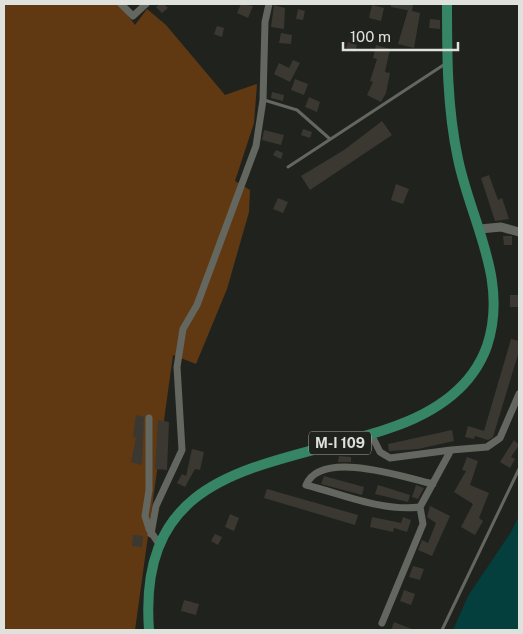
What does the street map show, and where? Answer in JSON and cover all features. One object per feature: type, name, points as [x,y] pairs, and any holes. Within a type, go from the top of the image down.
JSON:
[{"type":"main road","name":"M-I 109","points":[[149,630],[148,586],[159,544],[177,513],[197,494],[246,470],[413,420],[434,409],[456,392],[478,365],[491,331],[494,307],[492,270],[458,160],[448,62],[447,4]]},
{"type":"street","points":[[121,4],[133,16],[146,4]]},
{"type":"street","points":[[151,534],[156,506],[182,450],[177,367],[183,328],[196,304],[256,146],[263,100],[265,22],[269,4]]},
{"type":"street","points":[[480,229],[501,227],[519,232]]},
{"type":"street","points":[[371,434],[380,452],[390,458],[487,447],[500,438],[519,394]]},
{"type":"street","points":[[149,418],[149,490],[145,516],[151,534],[159,544]]},
{"type":"street","points":[[382,623],[423,524],[420,507],[452,450]]},
{"type":"street","points":[[420,507],[410,509],[380,504],[306,485],[308,480],[332,467],[347,467],[433,484]]},
{"type":"lane","points":[[288,167],[448,62]]},
{"type":"lane","points":[[263,100],[297,110],[330,139]]},
{"type":"lane","points":[[442,630],[519,469]]},
{"type":"shaded area","points":[[4,4],[119,4],[135,25],[147,9],[166,25],[225,95],[257,84],[254,123],[235,181],[250,190],[249,212],[227,289],[196,364],[173,355],[135,630],[4,630]]},
{"type":"water","points":[[519,516],[519,630],[453,630],[468,596],[511,532]]},
{"type":"building","points":[[164,4],[168,8],[162,13],[156,7]]},
{"type":"building","points":[[241,4],[253,6],[248,18],[237,13]]},
{"type":"building","points":[[391,4],[413,4],[412,11],[391,7]]},
{"type":"building","points":[[274,5],[285,8],[284,29],[271,27]]},
{"type":"building","points":[[372,5],[384,8],[381,21],[369,18]]},
{"type":"building","points":[[298,9],[305,11],[303,20],[296,19]]},
{"type":"building","points":[[408,10],[420,13],[414,48],[398,44]]},
{"type":"building","points":[[430,19],[440,20],[440,29],[429,28]]},
{"type":"building","points":[[217,26],[224,28],[222,37],[214,34]]},
{"type":"building","points":[[281,33],[292,35],[291,44],[279,43]]},
{"type":"building","points":[[348,42],[357,45],[355,52],[346,48]]},
{"type":"building","points":[[376,45],[390,49],[385,72],[390,73],[386,93],[381,102],[367,95],[373,82],[370,81],[377,59],[373,58]]},
{"type":"building","points":[[293,60],[300,63],[290,82],[274,74],[279,63],[289,68]]},
{"type":"building","points":[[295,79],[308,84],[304,95],[291,90]]},
{"type":"building","points":[[272,92],[284,95],[283,101],[271,98]]},
{"type":"building","points":[[309,97],[320,102],[317,112],[305,107]]},
{"type":"building","points":[[382,121],[392,135],[310,190],[301,176],[344,150]]},
{"type":"building","points":[[303,129],[312,132],[310,138],[301,135]]},
{"type":"building","points":[[264,130],[284,135],[281,145],[262,140]]},
{"type":"building","points":[[276,150],[283,153],[281,159],[273,155]]},
{"type":"building","points":[[489,175],[498,200],[502,198],[509,219],[495,221],[481,178]]},
{"type":"building","points":[[396,184],[409,189],[403,204],[391,200]]},
{"type":"building","points":[[278,198],[288,202],[283,213],[273,209]]},
{"type":"building","points":[[503,236],[512,236],[512,245],[504,245]]},
{"type":"building","points":[[510,295],[518,295],[519,307],[510,307]]},
{"type":"building","points":[[511,339],[519,341],[519,351],[493,437],[488,440],[475,436],[474,439],[465,437],[468,426],[484,431]]},
{"type":"building","points":[[136,415],[144,417],[142,465],[131,462],[136,438],[133,437]]},
{"type":"building","points":[[158,420],[169,422],[167,470],[155,469]]},
{"type":"building","points":[[452,430],[454,441],[418,449],[389,451],[388,444]]},
{"type":"building","points":[[514,440],[519,445],[511,457],[515,459],[510,468],[500,462]]},
{"type":"building","points":[[192,449],[204,452],[200,470],[195,469],[185,487],[177,483],[182,474],[186,476]]},
{"type":"building","points":[[339,456],[351,457],[351,462],[338,462]]},
{"type":"building","points":[[467,457],[478,461],[470,485],[489,493],[479,518],[483,521],[475,535],[461,527],[473,504],[454,492],[466,471],[462,470]]},
{"type":"building","points":[[324,476],[364,487],[362,495],[321,484]]},
{"type":"building","points":[[378,485],[410,495],[408,502],[375,494]]},
{"type":"building","points":[[416,485],[424,488],[418,499],[412,497]]},
{"type":"building","points":[[267,489],[358,515],[355,525],[264,498]]},
{"type":"building","points":[[430,506],[450,516],[432,556],[418,550],[422,540],[428,543],[436,523],[427,517]]},
{"type":"building","points":[[230,514],[239,518],[234,531],[225,527]]},
{"type":"building","points":[[372,517],[401,523],[403,517],[411,520],[407,532],[394,528],[393,532],[370,527]]},
{"type":"building","points":[[215,534],[222,537],[218,545],[211,541]]},
{"type":"building","points":[[133,535],[143,536],[142,547],[132,546]]},
{"type":"building","points":[[413,566],[424,569],[420,580],[409,577]]},
{"type":"building","points":[[404,590],[415,594],[411,605],[400,601]]},
{"type":"building","points":[[184,600],[199,604],[196,615],[181,611]]},
{"type":"building","points":[[394,622],[414,630],[391,630]]}]
